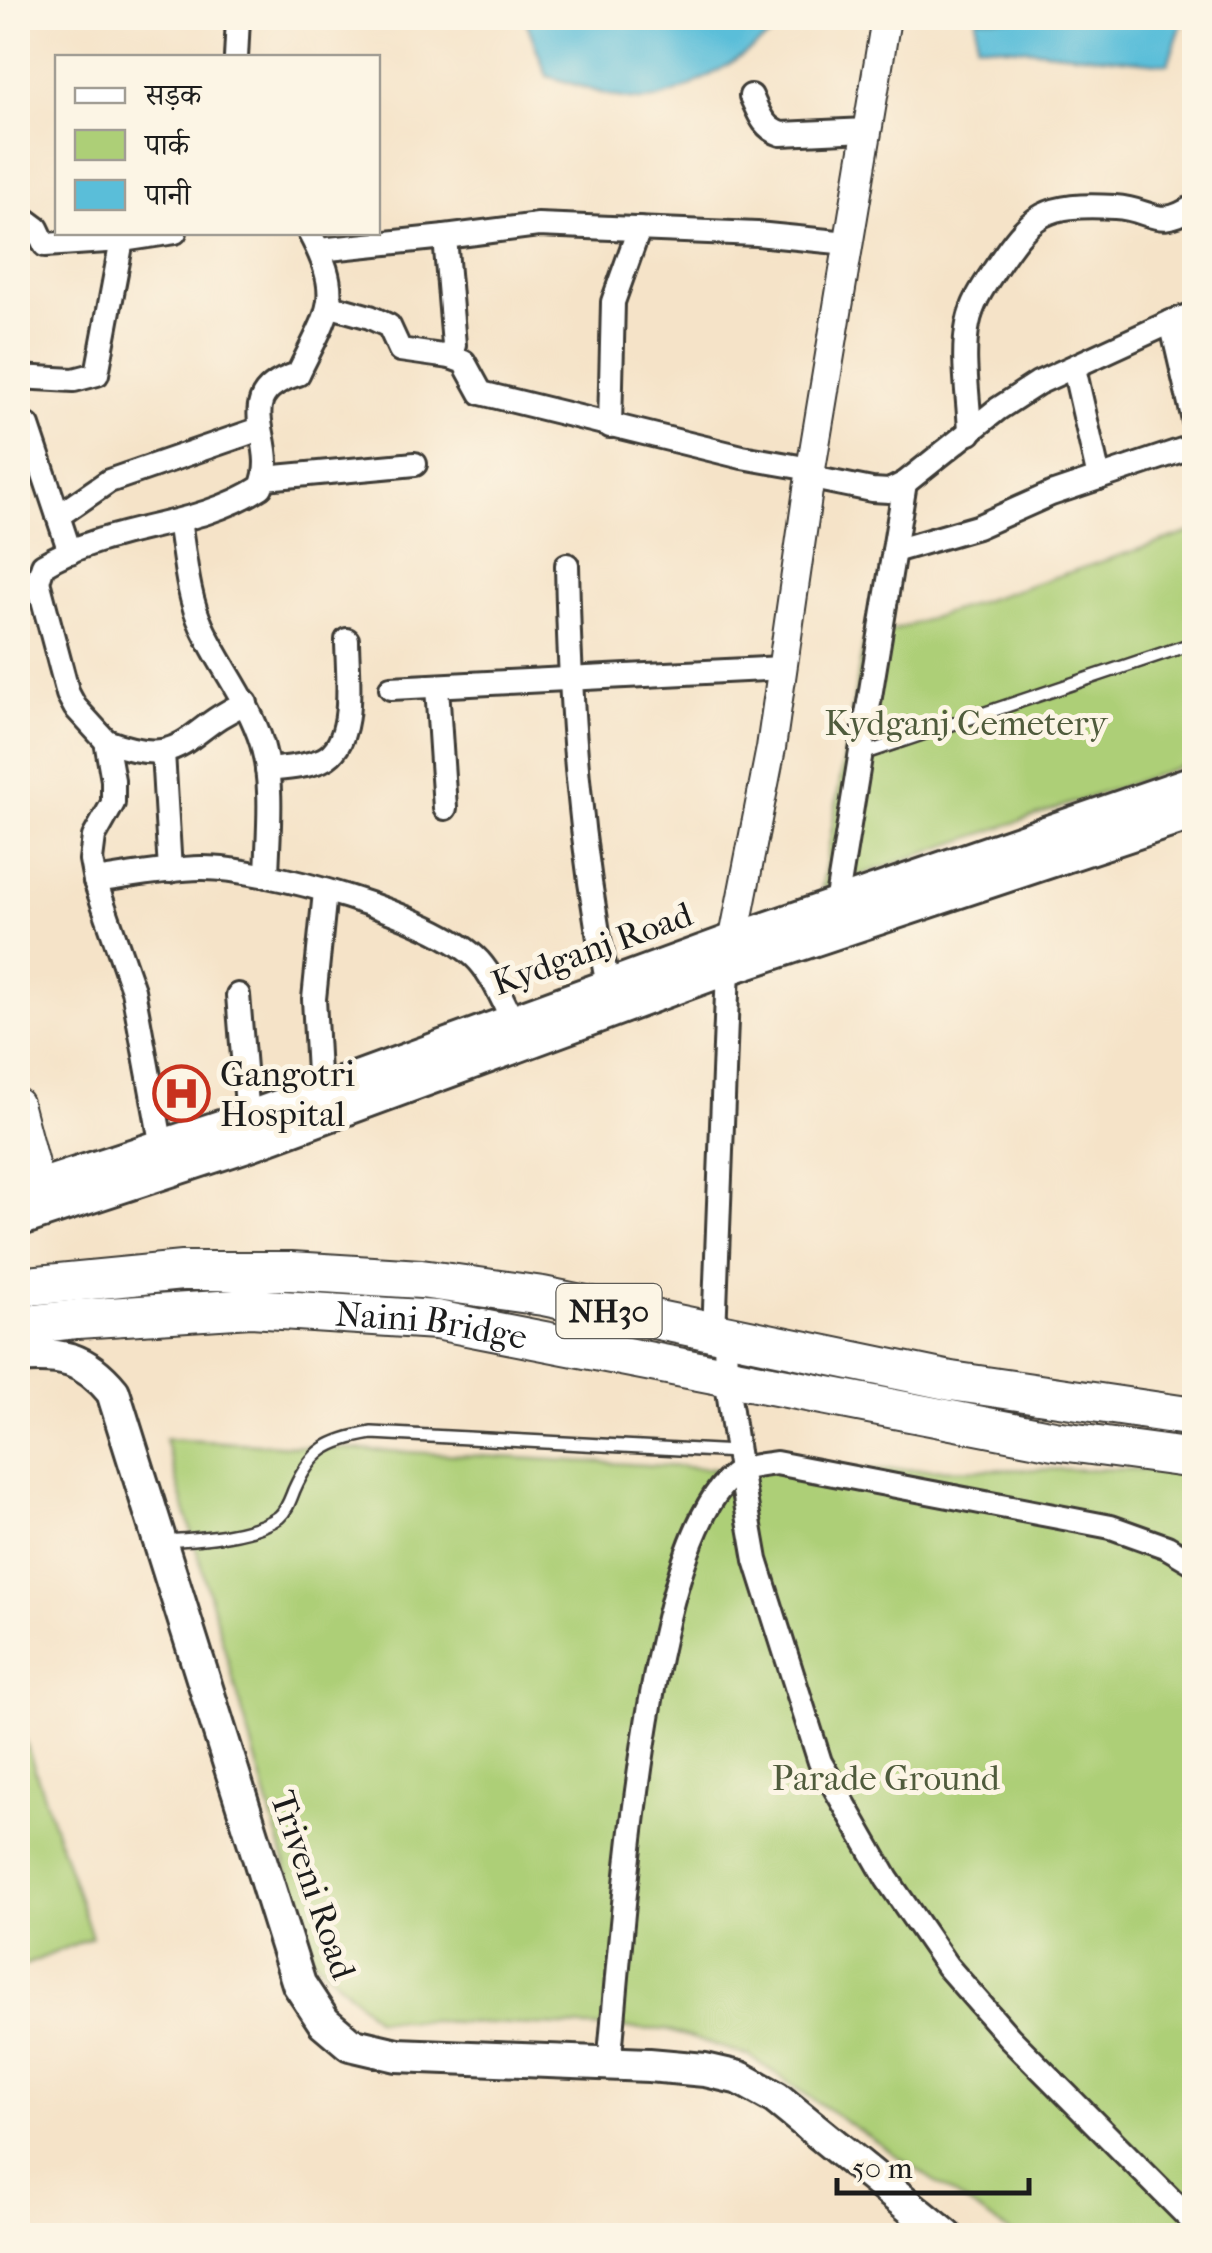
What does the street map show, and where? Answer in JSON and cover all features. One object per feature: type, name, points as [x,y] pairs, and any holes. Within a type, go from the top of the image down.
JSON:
[{"type":"highway","name":"Naini Bridge","points":[[18,1287],[182,1271],[291,1271],[420,1279],[543,1296],[951,1382],[1194,1416]]},
{"type":"highway","name":"Naini Bridge","points":[[18,1326],[251,1308],[436,1320],[1054,1440],[1194,1458]]},
{"type":"main road","name":"Kydganj Road","points":[[31,1203],[253,1144],[731,954],[836,904],[1194,782]]},
{"type":"main road","name":"Kydganj Road","points":[[31,1203],[162,1147],[608,986],[731,954],[1194,813]]},
{"type":"main road","name":"Triveni Road","points":[[18,1357],[60,1356],[94,1369],[113,1392],[299,1984],[324,2022],[350,2044],[397,2055],[705,2070],[740,2078],[776,2098],[946,2236]]},
{"type":"street","points":[[236,55],[238,18]]},
{"type":"street","points":[[886,18],[783,668],[731,954],[720,1335],[756,1560],[820,1762],[887,1879],[947,1966],[1009,2038],[1194,2223]]},
{"type":"street","points":[[751,96],[762,121],[782,134],[868,130]]},
{"type":"street","points":[[970,433],[968,326],[977,296],[1021,230],[1036,217],[1062,208],[1118,206],[1155,220],[1180,216],[1194,206]]},
{"type":"street","points":[[18,214],[37,228],[46,245],[154,235]]},
{"type":"street","points":[[162,1147],[133,990],[95,881],[91,848],[113,802],[106,742],[68,694],[28,583],[43,565],[70,552],[202,515],[261,486],[268,468],[258,417],[262,396],[284,378],[298,374],[331,306],[330,284],[314,241],[445,237],[538,225],[799,236],[848,243]]},
{"type":"street","points":[[610,426],[613,302],[639,229]]},
{"type":"street","points":[[445,237],[454,345],[450,356]]},
{"type":"street","points":[[18,377],[74,380],[98,374],[122,240]]},
{"type":"street","points":[[331,306],[389,326],[400,350],[450,356],[464,362],[482,393],[742,457],[889,488],[1038,383],[1194,314]]},
{"type":"street","points":[[1171,322],[1194,421]]},
{"type":"street","points":[[1074,368],[1100,478]]},
{"type":"street","points":[[28,426],[70,552]]},
{"type":"street","points":[[58,516],[109,481],[260,429]]},
{"type":"street","points":[[894,551],[977,528],[1051,494],[1194,446]]},
{"type":"street","points":[[265,478],[415,464]]},
{"type":"street","points":[[836,904],[894,551],[889,488]]},
{"type":"street","points":[[179,522],[193,605],[260,737],[267,770],[267,876]]},
{"type":"street","points":[[568,565],[569,680],[580,829],[608,986]]},
{"type":"street","points":[[267,770],[305,765],[338,749],[346,730],[347,640]]},
{"type":"street","points":[[390,688],[783,668]]},
{"type":"street","points":[[437,686],[445,808]]},
{"type":"street","points":[[106,742],[145,753],[176,749],[227,711],[246,703]]},
{"type":"street","points":[[163,752],[170,871]]},
{"type":"street","points":[[95,881],[201,868],[267,876],[381,908],[454,942],[479,961],[512,1021]]},
{"type":"street","points":[[319,1092],[314,998],[325,892]]},
{"type":"street","points":[[238,995],[248,1118]]},
{"type":"street","points":[[18,1104],[31,1203]]},
{"type":"street","points":[[738,1461],[776,1464],[1111,1527],[1167,1547],[1194,1562]]},
{"type":"street","points":[[608,2064],[642,1750],[658,1662],[688,1546],[738,1461]]},
{"type":"lane","points":[[860,754],[1194,642]]},
{"type":"lane","points":[[160,1542],[219,1538],[276,1519],[286,1509],[298,1480],[321,1449],[338,1439],[372,1434],[738,1461]]},
{"type":"green space","name":"Kydganj Cemetery","points":[[1194,531],[1194,762],[822,888],[864,640]]},
{"type":"green space","name":"Parade Ground","points":[[165,1439],[739,1470],[1194,1469],[1194,2235],[1014,2235],[749,2056],[666,2030],[376,2019],[312,1957]]},
{"type":"green space","points":[[18,1720],[92,1937],[18,1968]]},
{"type":"water","points":[[525,18],[795,18],[697,82],[655,99],[638,100],[547,76]]},
{"type":"water","points":[[976,18],[1184,18],[1168,64],[977,44]]},
{"type":"place","name":"Gangotri Hospital","points":[[181,1094]]}]
